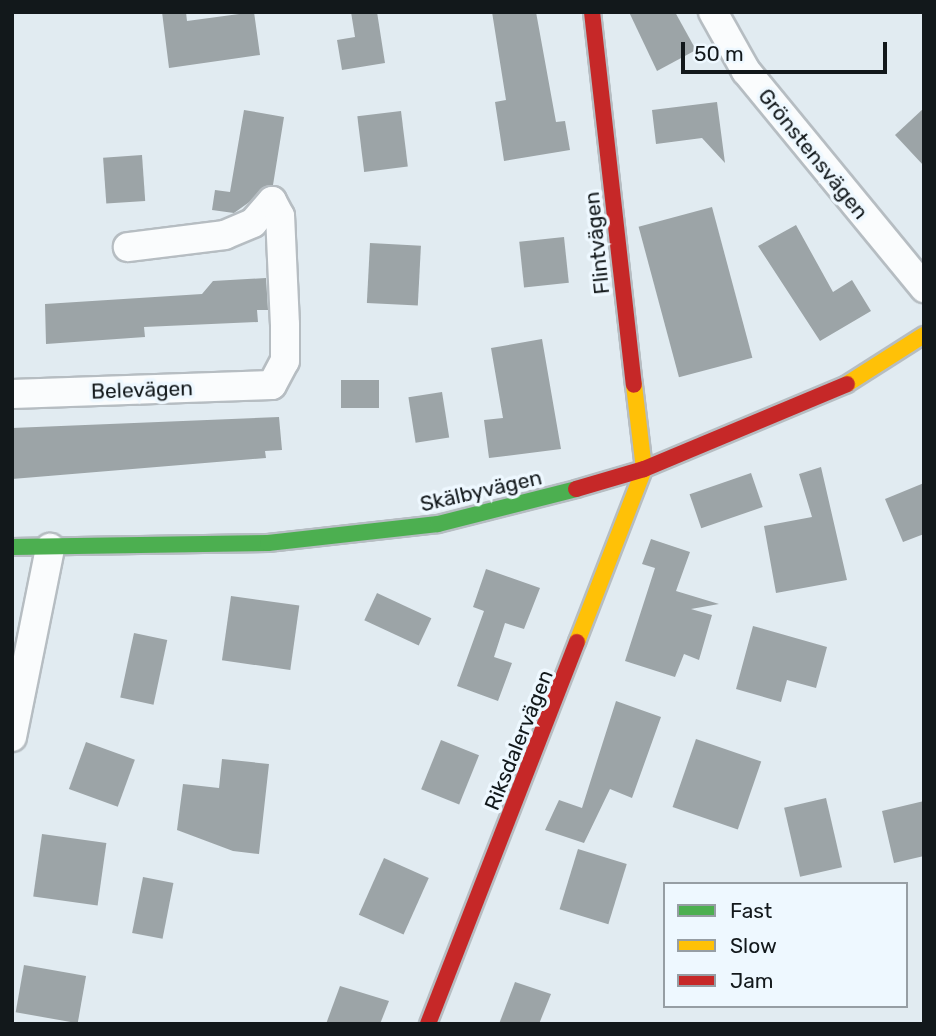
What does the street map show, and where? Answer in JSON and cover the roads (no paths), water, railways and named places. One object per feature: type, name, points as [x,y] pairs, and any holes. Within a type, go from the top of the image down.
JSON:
[{"type":"street","name":"Flintvägen","points":[[592,12],[644,469]]},
{"type":"street","name":"Grönstensvägen","points":[[713,12],[746,71],[924,288]]},
{"type":"street","name":"Belevägen","points":[[12,394],[272,384],[285,361],[285,325],[280,216],[272,201],[253,223],[225,235],[128,247]]},
{"type":"street","name":"Skälbyvägen","points":[[12,547],[268,543],[438,524],[644,469],[859,379],[924,335]]},
{"type":"street","name":"Riksdalervägen","points":[[428,1024],[644,469]]},
{"type":"street","points":[[12,737],[50,548]]}]
